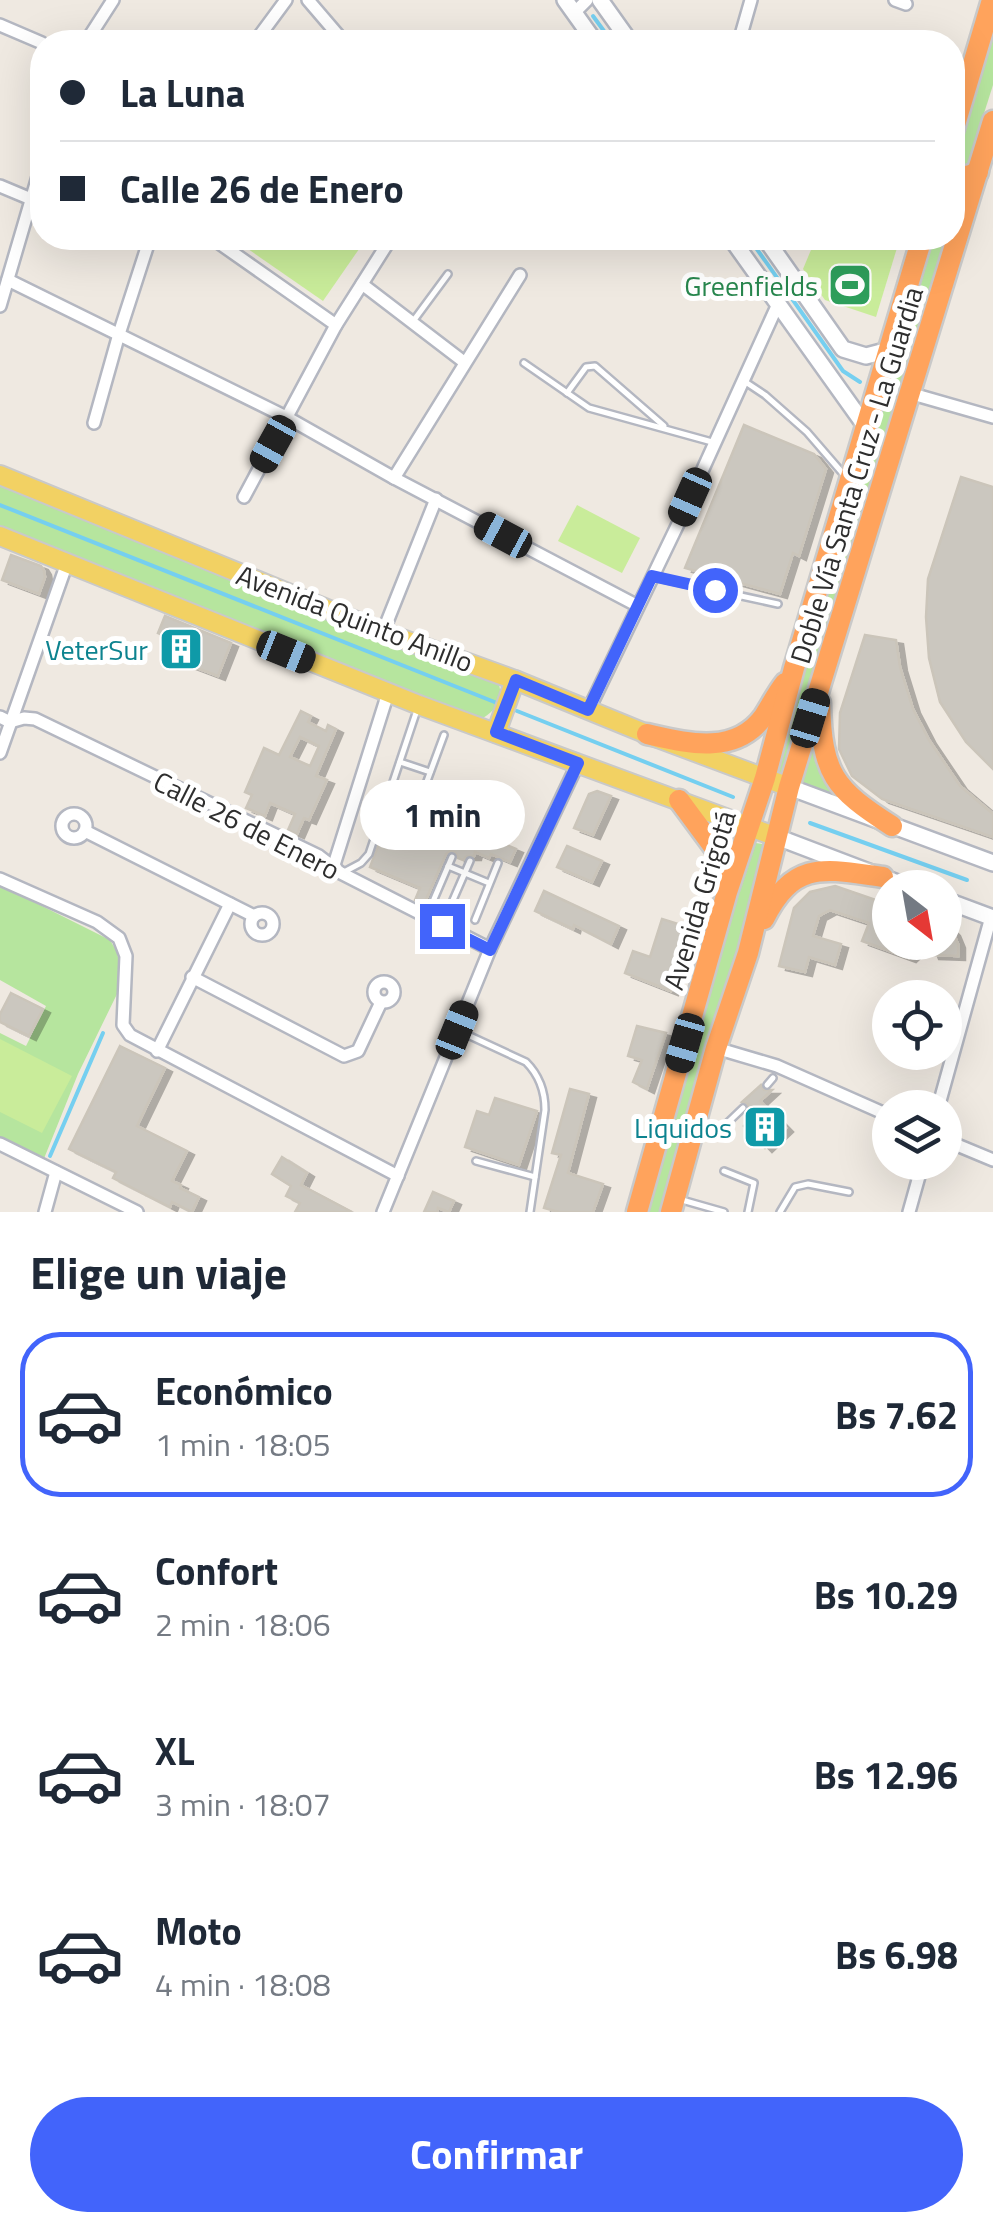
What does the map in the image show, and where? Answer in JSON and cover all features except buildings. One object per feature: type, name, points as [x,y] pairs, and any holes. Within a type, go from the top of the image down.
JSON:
[{"type":"highway","points":[[965,91],[992,0]]},
{"type":"highway","name":"Doble Vía Santa Cruz - La Guardia","points":[[965,215],[993,121]]},
{"type":"highway","points":[[965,177],[978,172]]},
{"type":"highway","name":"Doble Vía Santa Cruz - La Guardia","points":[[765,778],[918,250]]},
{"type":"highway","name":"Doble Vía Santa Cruz - La Guardia","points":[[789,787],[954,250]]},
{"type":"highway","points":[[647,734],[696,745],[731,740],[754,727],[764,716],[794,668]]},
{"type":"highway","points":[[820,688],[820,723],[830,769],[840,788],[892,826]]},
{"type":"highway","name":"Avenida Grigotá","points":[[637,1212],[728,892],[765,778]]},
{"type":"highway","name":"Avenida Grigotá","points":[[673,1205],[716,1048],[748,952],[789,787]]},
{"type":"highway","points":[[679,800],[716,850],[728,892]]},
{"type":"highway","points":[[748,952],[776,896],[798,877],[823,870],[872,876]]},
{"type":"main road","name":"Avenida Quinto Anillo","points":[[0,475],[383,632],[789,787]]},
{"type":"main road","name":"Avenida Quinto Anillo","points":[[0,536],[419,706],[777,837]]},
{"type":"main road","points":[[496,732],[516,680]]},
{"type":"street","points":[[94,30],[113,0]]},
{"type":"street","points":[[264,30],[286,0]]},
{"type":"street","points":[[308,0],[334,30]]},
{"type":"street","points":[[587,0],[570,6],[587,30]]},
{"type":"street","points":[[600,0],[621,30]]},
{"type":"street","points":[[742,30],[751,0]]},
{"type":"street","points":[[0,25],[30,37]]},
{"type":"street","points":[[0,186],[30,199]]},
{"type":"street","points":[[0,306],[30,203]]},
{"type":"street","points":[[94,423],[146,250]]},
{"type":"street","points":[[229,250],[336,325]]},
{"type":"street","points":[[244,497],[379,250]]},
{"type":"street","points":[[740,250],[866,428]]},
{"type":"street","points":[[774,250],[843,349],[866,356],[889,350]]},
{"type":"street","points":[[394,478],[520,275]]},
{"type":"street","points":[[8,280],[288,418],[638,606]]},
{"type":"street","points":[[362,284],[464,362]]},
{"type":"street","points":[[588,710],[778,304]]},
{"type":"street","points":[[909,393],[993,417]]},
{"type":"street","points":[[383,632],[436,500]]},
{"type":"street","points":[[0,752],[5,719],[67,563]]},
{"type":"street","points":[[337,871],[388,693]]},
{"type":"street","name":"Calle 26 de Enero","points":[[5,719],[35,719],[319,856],[337,871],[490,950]]},
{"type":"street","points":[[383,1212],[490,950],[578,763]]},
{"type":"street","name":"Avenida Quinto Anillo","points":[[789,787],[993,863]]},
{"type":"street","points":[[85,832],[254,916]]},
{"type":"street","name":"Avenida Quinto Anillo","points":[[777,837],[872,873]]},
{"type":"street","points":[[0,878],[97,922],[118,938],[126,956],[122,1025],[130,1035],[398,1176]]},
{"type":"street","points":[[157,1051],[230,904]]},
{"type":"street","points":[[943,1090],[992,918],[962,907]]},
{"type":"street","points":[[192,977],[344,1056],[358,1051],[381,1002]]},
{"type":"street","points":[[716,1048],[777,1066],[872,1108]]},
{"type":"street","points":[[0,1144],[137,1212]]},
{"type":"street","points":[[962,1147],[993,1160]]},
{"type":"street","points":[[46,1212],[56,1172]]},
{"type":"street","points":[[910,1212],[918,1180]]},
{"type":"lane","points":[[412,322],[448,274]]},
{"type":"lane","points":[[524,364],[589,408],[714,444]]},
{"type":"lane","points":[[567,393],[586,367],[595,366],[666,428]]},
{"type":"lane","points":[[743,380],[807,432],[850,481]]},
{"type":"lane","points":[[652,576],[778,604]]},
{"type":"lane","points":[[337,871],[361,863],[370,854],[419,706]]},
{"type":"lane","points":[[422,792],[444,734]]},
{"type":"lane","points":[[400,762],[430,772]]},
{"type":"lane","points":[[434,899],[452,858]]},
{"type":"lane","points":[[442,926],[470,861]]},
{"type":"lane","points":[[474,920],[498,863]]},
{"type":"lane","points":[[448,866],[490,883]]},
{"type":"lane","points":[[457,1030],[526,1062],[534,1070],[545,1099],[530,1212]]},
{"type":"lane","points":[[767,1085],[773,1078]]},
{"type":"lane","points":[[720,1130],[743,1108]]},
{"type":"lane","points":[[476,1161],[536,1177]]},
{"type":"lane","points":[[724,1171],[754,1183],[748,1212]]},
{"type":"lane","points":[[780,1212],[794,1187],[808,1184],[849,1192]]},
{"type":"lane","points":[[673,1205],[724,1212]]},
{"type":"green space","points":[[993,30],[993,85],[966,170],[965,131]]},
{"type":"green space","points":[[249,250],[358,250],[323,301]]},
{"type":"green space","name":"Greenfields","points":[[811,250],[896,250],[876,317],[825,300],[803,269]]},
{"type":"green space","points":[[927,250],[944,250],[784,782],[774,778]]},
{"type":"green space","points":[[0,482],[497,680],[497,704],[479,720],[0,529]]},
{"type":"green space","points":[[577,505],[640,538],[622,573],[558,541]]},
{"type":"green space","points":[[817,729],[854,805],[800,786]]},
{"type":"green space","points":[[756,843],[762,844],[765,852],[663,1212],[644,1212],[748,851]]},
{"type":"green space","points":[[0,885],[110,940],[119,963],[117,994],[78,1074],[43,1161],[0,1137],[0,1033],[26,1046],[46,1006],[0,980]]},
{"type":"green space","points":[[0,1039],[72,1076],[42,1133],[0,1112]]},
{"type":"waterway","points":[[593,16],[603,30]]},
{"type":"waterway","points":[[757,250],[843,371],[860,382]]},
{"type":"waterway","points":[[0,505],[497,703]]},
{"type":"waterway","points":[[517,711],[733,797]]},
{"type":"waterway","points":[[810,823],[967,880]]},
{"type":"waterway","points":[[50,1156],[103,1033]]},
{"type":"place","name":"Greenfields","points":[[850,285]]},
{"type":"place","name":"VeterSur","points":[[181,649]]},
{"type":"place","name":"Liquidos","points":[[765,1127]]},
{"type":"route","points":[[442,926],[490,950],[578,763],[496,732],[516,680],[588,710],[652,576],[715,590]]}]
